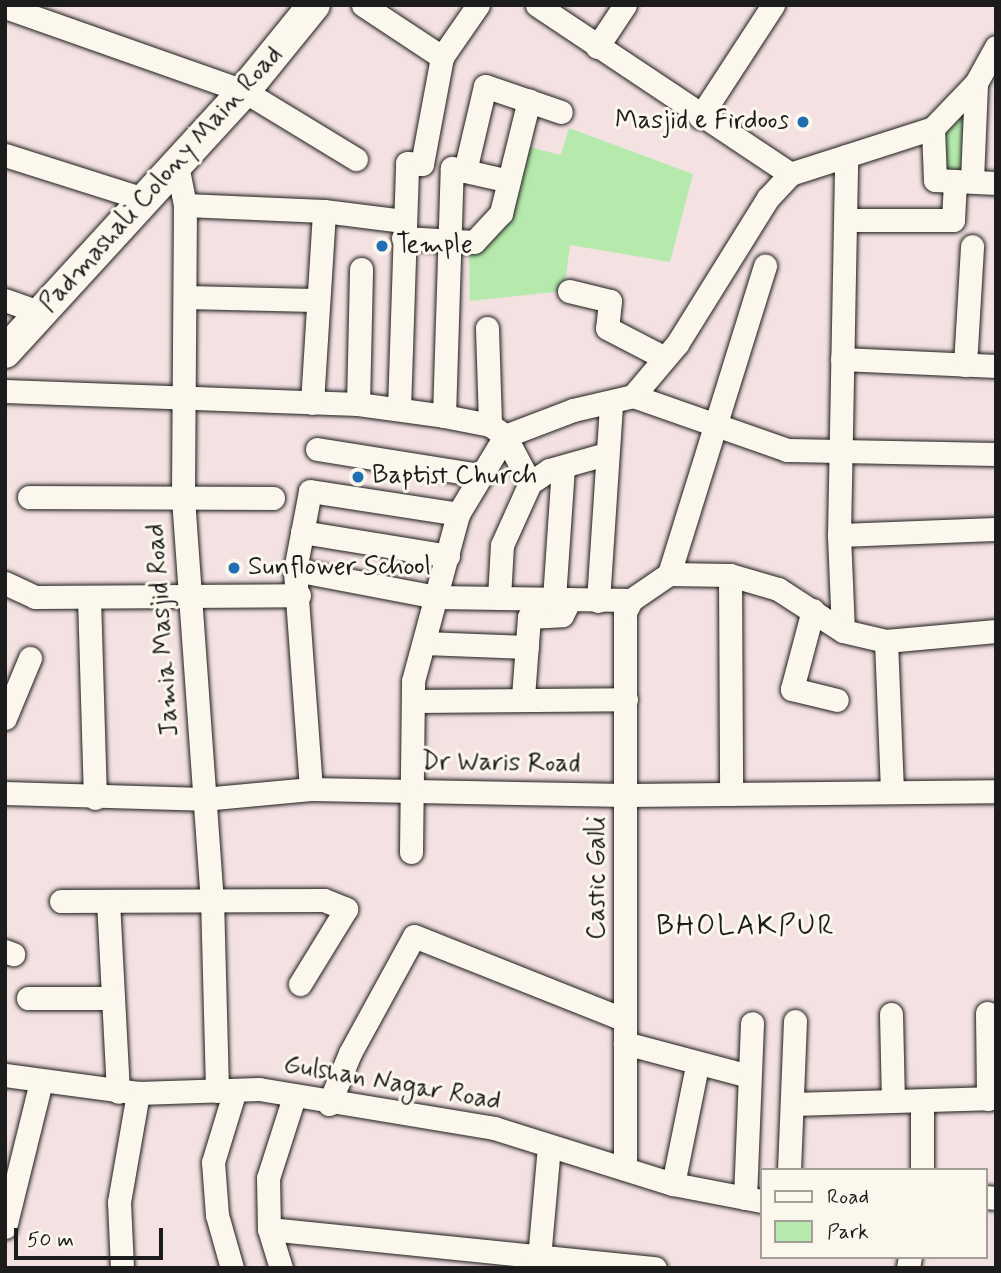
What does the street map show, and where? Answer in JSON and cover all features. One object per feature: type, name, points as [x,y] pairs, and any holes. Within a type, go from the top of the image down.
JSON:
[{"type":"street","name":"Padmashali Colony Main Road","points":[[5,352],[44,314],[144,199],[244,91],[314,5]]},
{"type":"street","points":[[363,5],[442,57]]},
{"type":"street","points":[[399,409],[407,163],[422,164],[442,57],[478,5]]},
{"type":"street","points":[[537,5],[700,117],[790,174]]},
{"type":"street","points":[[597,47],[625,5]]},
{"type":"street","points":[[700,117],[773,5]]},
{"type":"street","points":[[5,7],[244,91],[356,159]]},
{"type":"street","points":[[5,391],[184,402],[358,404],[444,416],[497,430],[573,410],[611,404],[633,396],[663,357],[677,345],[768,198],[790,174],[933,128],[976,83],[996,47]]},
{"type":"street","points":[[846,220],[953,220],[964,180],[976,83]]},
{"type":"street","points":[[465,171],[485,86],[561,112]]},
{"type":"street","points":[[186,205],[324,211],[403,230],[474,242],[501,213],[529,100]]},
{"type":"street","points":[[933,128],[935,180],[996,183]]},
{"type":"street","points":[[5,155],[144,199]]},
{"type":"street","points":[[843,631],[839,535],[846,156]]},
{"type":"street","name":"Jamia Masjid Road","points":[[177,166],[186,205],[183,498],[226,1091],[213,1162],[217,1214],[232,1268]]},
{"type":"street","points":[[444,416],[448,238],[453,168],[509,181]]},
{"type":"street","points":[[312,403],[315,300],[324,211]]},
{"type":"street","points":[[965,365],[972,246]]},
{"type":"street","points":[[669,573],[765,266]]},
{"type":"street","points":[[358,404],[361,269]]},
{"type":"street","points":[[569,291],[610,301],[607,328],[663,357]]},
{"type":"street","points":[[185,298],[315,300]]},
{"type":"street","points":[[5,300],[44,314]]},
{"type":"street","points":[[411,852],[415,791],[414,701],[424,643],[458,514],[480,475],[497,430],[487,328]]},
{"type":"street","points":[[842,359],[996,366]]},
{"type":"street","points":[[633,396],[787,450],[841,454],[996,454]]},
{"type":"street","points":[[598,601],[611,404]]},
{"type":"street","points":[[497,430],[530,483]]},
{"type":"street","points":[[317,449],[480,475]]},
{"type":"street","points":[[499,598],[502,545],[530,483],[563,467],[606,454]]},
{"type":"street","points":[[523,696],[529,617],[562,615],[563,467]]},
{"type":"street","points":[[311,789],[299,595],[295,570],[310,491],[458,514]]},
{"type":"street","points":[[29,497],[273,498]]},
{"type":"street","points":[[839,535],[996,529]]},
{"type":"street","points":[[302,532],[448,556]]},
{"type":"street","points":[[295,570],[436,597],[598,601],[631,600],[669,573],[730,575],[778,589],[843,631],[886,641],[996,631]]},
{"type":"street","points":[[730,575],[731,793]]},
{"type":"street","points":[[5,583],[35,597],[299,595]]},
{"type":"street","points":[[89,597],[95,798]]},
{"type":"street","name":"Castic Galli","points":[[625,1168],[625,612],[631,600]]},
{"type":"street","points":[[813,610],[792,689],[837,700]]},
{"type":"street","points":[[886,641],[892,792]]},
{"type":"street","points":[[424,643],[527,647]]},
{"type":"street","points":[[5,718],[30,658]]},
{"type":"street","points":[[414,701],[523,696],[626,699]]},
{"type":"street","name":"Dr Waris Road","points":[[5,793],[95,798],[203,799],[311,789],[627,795],[996,791]]},
{"type":"street","points":[[61,901],[212,898],[324,900],[346,909],[300,984]]},
{"type":"street","points":[[108,901],[113,998],[128,1092],[119,1202],[122,1268]]},
{"type":"street","points":[[329,1104],[350,1054],[414,936],[696,1066],[749,1076]]},
{"type":"street","points":[[28,998],[113,998]]},
{"type":"street","points":[[792,1104],[992,1099],[987,1013]]},
{"type":"street","points":[[891,1014],[893,1101]]},
{"type":"street","points":[[789,1168],[795,1021]]},
{"type":"street","points":[[752,1023],[749,1076],[753,1200]]},
{"type":"street","points":[[673,1184],[696,1066]]},
{"type":"street","name":"Gulshan Nagar Road","points":[[5,1075],[128,1092],[226,1091],[294,1097],[494,1128],[673,1184],[753,1200]]},
{"type":"street","points":[[5,1227],[15,1158],[41,1081]]},
{"type":"street","points":[[281,1268],[269,1229],[268,1178],[294,1097]]},
{"type":"street","points":[[922,1101],[922,1168]]},
{"type":"street","points":[[539,1258],[549,1147]]},
{"type":"street","points":[[269,1229],[470,1258],[539,1258],[655,1268]]},
{"type":"green space","points":[[965,113],[964,176],[938,175],[938,130]]},
{"type":"green space","points":[[569,128],[693,174],[670,262],[570,245],[564,291],[470,301],[469,247],[525,146],[561,155]]},
{"type":"place","name":"Masjid e Firdoos","points":[[803,122]]},
{"type":"place","name":"Temple","points":[[382,246]]},
{"type":"place","name":"Baptist Church","points":[[358,477]]},
{"type":"place","name":"Sunflower School","points":[[234,568]]},
{"type":"district","name":"BHOLAKPUR","points":[[746,927]]}]
